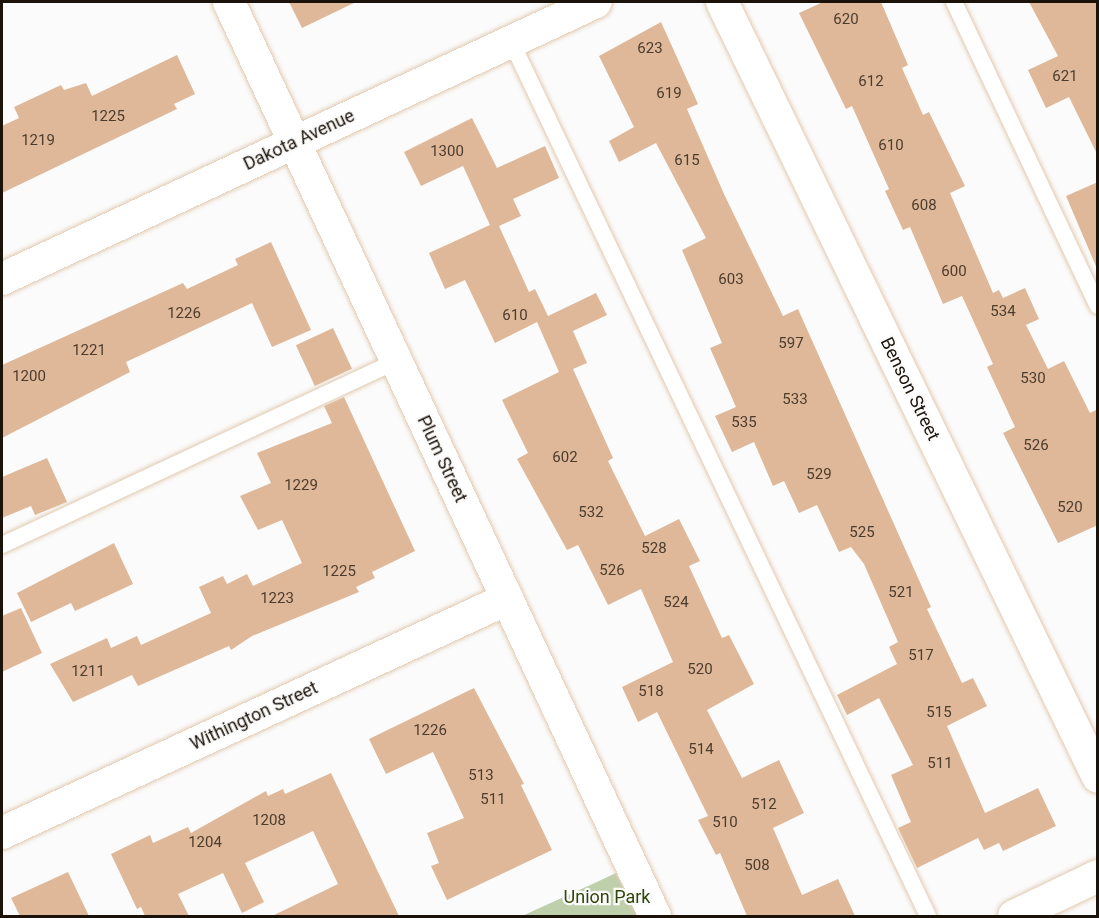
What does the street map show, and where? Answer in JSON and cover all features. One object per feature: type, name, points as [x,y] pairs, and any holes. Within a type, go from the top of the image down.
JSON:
[{"type":"street","name":"Plum Street","points":[[229,2],[655,916]]},
{"type":"street","name":"Dakota Avenue","points":[[2,279],[596,2]]},
{"type":"street","name":"Benson Street","points":[[722,2],[1098,777]]},
{"type":"street","name":"Withington Street","points":[[2,833],[507,600]]},
{"type":"street","points":[[1014,916],[1098,876]]},
{"type":"lane","points":[[954,2],[1098,306]]},
{"type":"lane","points":[[511,41],[928,916]]},
{"type":"lane","points":[[2,545],[396,361]]},
{"type":"green space","name":"Union Park","points":[[616,873],[637,916],[522,916],[599,881]]},
{"type":"building","points":[[289,2],[356,2],[302,28]]},
{"type":"building","points":[[823,2],[881,2],[908,65],[902,68],[923,115],[929,112],[965,186],[950,193],[993,293],[999,290],[1003,298],[1025,288],[1039,319],[1026,325],[1048,369],[1064,361],[1090,413],[1098,409],[1098,525],[1058,543],[1003,433],[1015,427],[987,367],[993,364],[962,296],[943,304],[910,227],[903,230],[885,191],[889,189],[852,106],[846,109],[799,13]]},
{"type":"building","points":[[1029,2],[1098,2],[1098,156],[1069,97],[1046,108],[1028,70],[1058,56]]},
{"type":"building","points":[[661,22],[698,104],[687,109],[724,194],[783,316],[798,309],[931,607],[927,609],[962,683],[973,678],[987,706],[947,726],[985,813],[1038,788],[1056,826],[1003,851],[999,843],[984,850],[978,838],[917,868],[898,828],[911,822],[891,775],[913,765],[879,698],[847,715],[837,695],[897,664],[889,647],[898,642],[864,564],[851,547],[839,552],[817,505],[799,513],[784,481],[773,486],[754,442],[732,452],[715,416],[736,407],[710,348],[722,343],[682,250],[706,238],[656,143],[619,162],[609,141],[634,127],[599,56]]},
{"type":"building","points":[[177,55],[195,94],[174,104],[177,109],[2,193],[2,126],[19,118],[14,107],[61,85],[64,90],[86,83],[92,96]]},
{"type":"building","points":[[472,118],[497,168],[545,146],[559,178],[513,199],[521,216],[499,226],[529,292],[535,289],[548,316],[596,293],[607,315],[573,331],[587,363],[573,369],[613,458],[608,461],[645,536],[679,519],[700,561],[689,566],[722,638],[729,635],[754,684],[707,710],[742,778],[779,760],[804,813],[773,828],[802,895],[838,879],[855,916],[747,916],[720,853],[716,855],[698,820],[708,816],[657,712],[638,722],[622,687],[673,662],[641,589],[608,605],[578,545],[567,550],[517,459],[528,453],[502,400],[559,372],[537,322],[495,343],[465,280],[445,289],[429,253],[490,225],[463,166],[421,186],[404,152]]},
{"type":"building","points":[[1098,182],[1098,271],[1066,196]]},
{"type":"building","points":[[271,242],[311,330],[272,347],[252,303],[126,362],[130,372],[2,438],[2,365],[183,283],[187,289],[238,265],[235,259]]},
{"type":"building","points":[[333,328],[352,369],[315,386],[296,345]]},
{"type":"building","points":[[344,397],[415,551],[372,572],[375,578],[356,587],[359,592],[252,636],[231,650],[229,646],[138,686],[132,675],[73,702],[50,664],[107,638],[111,648],[137,636],[141,645],[211,613],[199,587],[223,576],[227,584],[247,574],[253,586],[302,563],[282,520],[258,530],[240,496],[271,483],[257,453],[332,423],[324,406]]},
{"type":"building","points":[[47,458],[67,502],[35,515],[31,506],[2,518],[2,477]]},
{"type":"building","points":[[114,543],[133,584],[75,611],[71,603],[31,622],[17,593]]},
{"type":"building","points":[[21,608],[42,653],[2,672],[2,616]]},
{"type":"building","points":[[474,688],[524,784],[521,785],[552,850],[447,900],[431,866],[439,863],[427,833],[464,818],[433,752],[386,774],[369,739]]},
{"type":"building","points":[[331,773],[399,916],[272,916],[338,884],[313,831],[245,863],[264,902],[242,913],[223,873],[178,894],[189,916],[145,916],[141,907],[137,909],[111,854],[150,835],[153,843],[188,827],[191,833],[266,791],[268,796],[283,789],[285,794]]},
{"type":"building","points":[[68,872],[89,916],[20,916],[11,898]]}]
